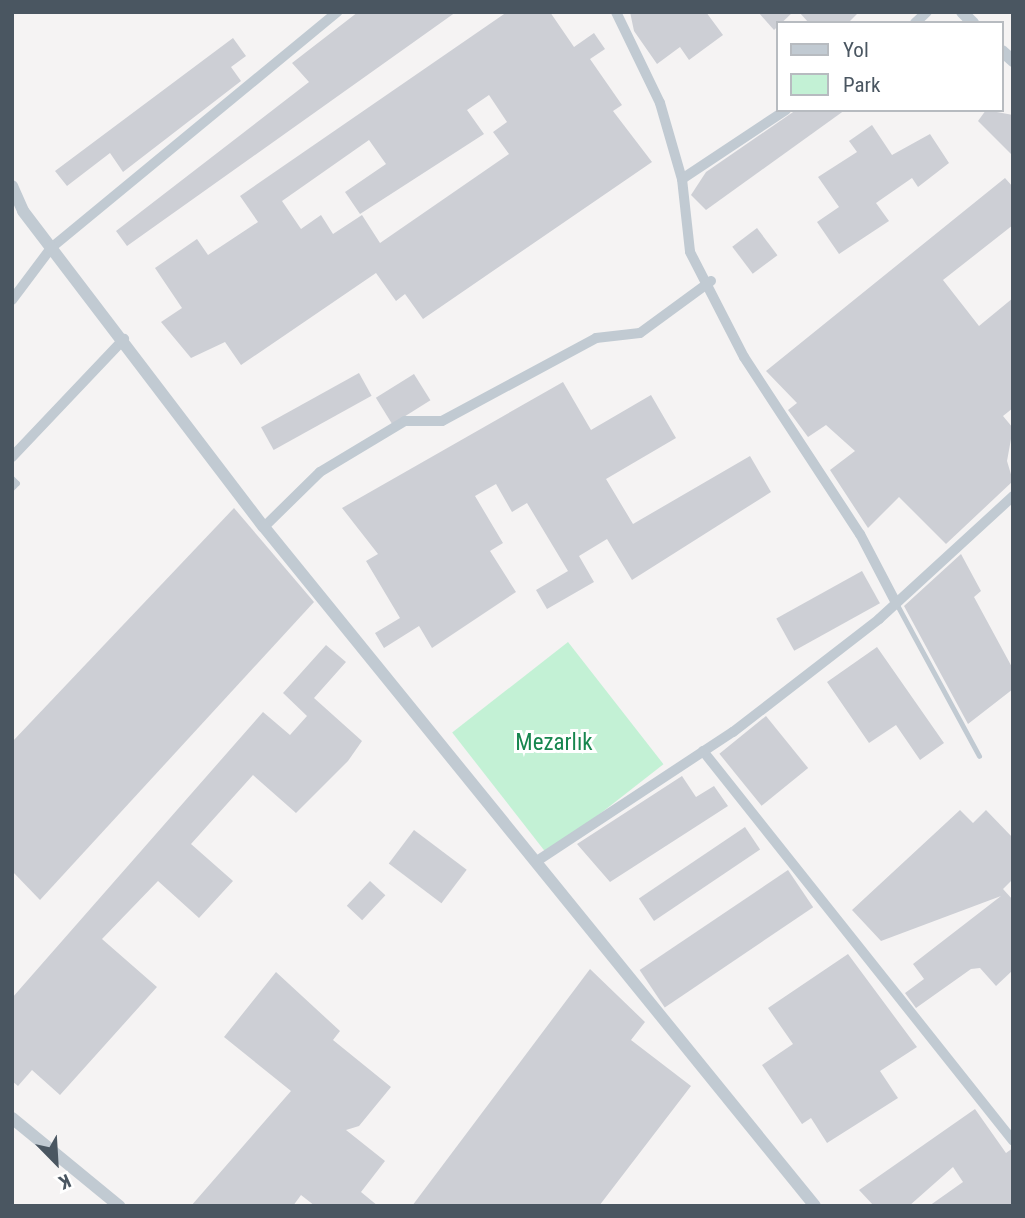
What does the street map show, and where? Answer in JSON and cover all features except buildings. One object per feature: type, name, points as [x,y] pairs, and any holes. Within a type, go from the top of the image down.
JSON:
[{"type":"street","points":[[12,300],[51,248],[337,12]]},
{"type":"street","points":[[616,12],[647,66],[682,179],[690,252],[711,281],[744,357],[860,534],[896,603]]},
{"type":"street","points":[[682,179],[783,112]]},
{"type":"street","points":[[12,186],[51,248],[124,339],[264,527],[537,860],[815,1206]]},
{"type":"street","points":[[264,527],[320,472],[405,421],[442,421],[596,338],[640,333],[711,281]]},
{"type":"street","points":[[12,457],[124,339]]},
{"type":"street","points":[[537,860],[703,751],[896,603],[1013,496]]},
{"type":"street","points":[[703,751],[1013,1141]]},
{"type":"street","points":[[12,1118],[119,1206]]},
{"type":"lane","points":[[12,478],[17,483],[12,488]]},
{"type":"lane","points":[[896,603],[979,755]]},
{"type":"green space","name":"Mezarlık","points":[[568,642],[663,764],[548,855],[452,733]]}]
